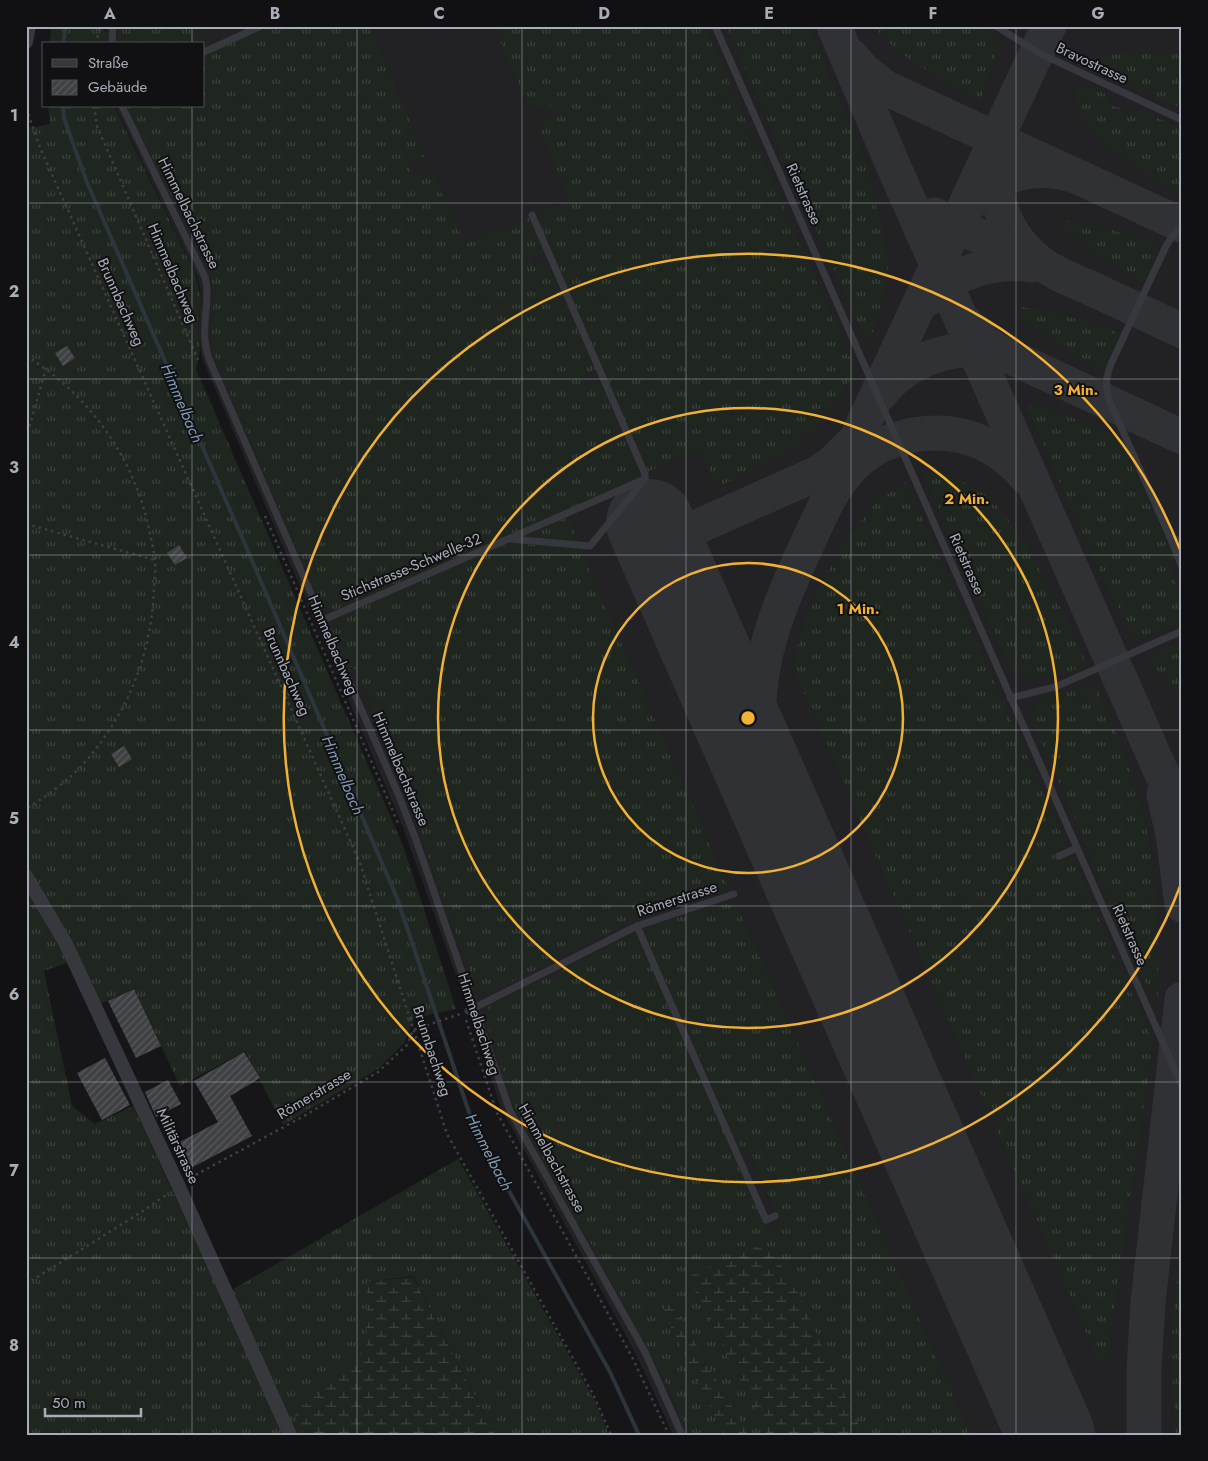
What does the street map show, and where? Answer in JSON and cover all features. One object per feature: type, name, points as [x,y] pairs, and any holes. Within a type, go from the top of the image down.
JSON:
[{"type":"street","points":[[26,42],[29,26]]},
{"type":"street","name":"Militärstrasse","points":[[26,876],[66,944],[290,1435]]},
{"type":"lane","points":[[112,42],[113,26]]},
{"type":"lane","points":[[205,52],[261,26]]},
{"type":"lane","name":"Rietstrasse","points":[[715,26],[1182,1086]]},
{"type":"lane","name":"Bravostrasse","points":[[996,26],[1044,56],[1181,119]]},
{"type":"lane","name":"Himmelbachstrasse","points":[[123,108],[205,277],[208,296],[204,340],[209,359],[409,822],[469,1010],[510,1111],[645,1352],[682,1435]]},
{"type":"lane","points":[[532,215],[645,474],[645,479]]},
{"type":"lane","points":[[1182,227],[1173,235],[1166,246],[1111,364],[1106,382],[1109,400],[1182,567]]},
{"type":"lane","name":"Stichstrasse-Schwelle-32","points":[[323,620],[645,479]]},
{"type":"lane","name":"Stichstrasse-Schwelle-32","points":[[510,539],[590,546],[645,479]]},
{"type":"lane","points":[[1170,537],[1182,542]]},
{"type":"lane","points":[[1010,698],[1055,687],[1182,631]]},
{"type":"lane","points":[[1059,856],[1077,848]]},
{"type":"lane","name":"Römerstrasse","points":[[469,1010],[637,926],[734,894]]},
{"type":"lane","points":[[637,926],[766,1220],[775,1216]]},
{"type":"lane","points":[[743,1166],[751,1163]]},
{"type":"path","points":[[96,42],[100,26]]},
{"type":"path","name":"Brunnbachweg","points":[[26,108],[41,150],[360,863],[447,1134],[593,1394],[611,1435]]},
{"type":"path","name":"Himmelbachweg","points":[[94,108],[97,126],[201,366]]},
{"type":"path","points":[[26,356],[46,368],[86,406],[108,433],[130,469],[146,512],[155,560],[152,617],[140,672],[117,721],[85,764],[44,798],[26,810]]},
{"type":"path","points":[[26,439],[46,368]]},
{"type":"path","name":"Himmelbachweg","points":[[264,513],[400,829]]},
{"type":"path","points":[[26,524],[155,560]]},
{"type":"path","name":"Himmelbachweg","points":[[469,1010],[497,1113],[632,1357],[669,1435]]},
{"type":"path","points":[[413,1030],[452,1016]]},
{"type":"path","name":"Römerstrasse","points":[[26,1284],[144,1211],[178,1186],[304,1116],[378,1072],[407,1045],[413,1030]]},
{"type":"shaded area","points":[[107,26],[1182,26],[1182,1435],[673,1435],[627,1337],[501,1108],[467,1006],[401,822],[202,358],[198,332],[201,296],[198,278],[116,108],[205,108],[205,42],[105,42]]},
{"type":"green space","points":[[52,26],[98,26],[107,32],[105,42],[49,42]]},
{"type":"green space","points":[[119,26],[207,26],[193,42],[118,42]]},
{"type":"green space","points":[[265,26],[368,26],[425,156],[407,165],[414,178],[431,171],[465,244],[529,218],[543,252],[530,258],[533,267],[547,261],[595,369],[582,377],[587,385],[599,380],[641,477],[337,611],[321,605],[215,356],[212,337],[214,298],[208,267],[127,108],[205,108],[205,54]]},
{"type":"green space","points":[[494,26],[704,26],[856,371],[839,398],[812,431],[784,453],[717,487],[700,450],[647,472],[535,214],[570,200],[537,124],[555,116],[548,103],[531,111]]},
{"type":"green space","points":[[726,26],[808,26],[867,167],[889,260],[887,281],[868,346]]},
{"type":"green space","points":[[874,26],[980,26],[999,42],[981,100],[909,59],[884,38]]},
{"type":"green space","points":[[1138,51],[1182,55],[1182,108],[1099,70],[1096,65],[1110,56]]},
{"type":"green space","points":[[1085,85],[1109,96],[1108,105],[1134,111],[1135,107],[1182,130],[1182,194],[1133,164],[1096,134],[1083,118],[1076,102],[1078,87],[1084,87]]},
{"type":"green space","points":[[48,108],[115,108],[195,273],[201,298],[198,323],[200,350],[196,369],[404,848],[456,1009],[414,1018],[404,1043],[378,1069],[283,1125],[245,1051],[180,1086],[134,988],[100,1004],[78,959],[44,971],[72,1106],[95,1124],[133,1106],[221,1296],[458,1159],[595,1401],[609,1435],[495,1435],[413,1276],[367,1282],[367,1348],[304,1435],[26,1435],[26,118],[30,128],[50,124]]},
{"type":"green space","points":[[1061,219],[1106,228],[1156,245],[1155,248],[1159,250],[1146,279],[1142,277],[1139,281],[1095,253],[1059,223]]},
{"type":"green space","points":[[1019,307],[1056,313],[1116,332],[1115,334],[1118,337],[1105,367],[1101,365],[1099,368],[1053,341],[1017,312]]},
{"type":"green space","points":[[1032,404],[1087,423],[1120,438],[1174,559],[1167,563],[1182,596],[1181,622],[1137,640],[1107,584],[1066,497],[1028,409]]},
{"type":"green space","points":[[933,473],[957,479],[971,486],[991,500],[1002,512],[1045,580],[1067,621],[1087,665],[1060,674],[1042,677],[1024,673],[1016,668],[1005,656],[924,475]]},
{"type":"green space","points":[[906,482],[1153,1042],[1107,1357],[1099,1361],[794,670],[806,617],[817,591],[849,536],[878,500]]},
{"type":"green space","points":[[563,518],[569,520],[578,542],[520,536]]},
{"type":"green space","points":[[514,543],[580,549],[729,889],[623,925],[488,994],[477,992],[413,813],[383,745],[382,732],[359,673],[347,663],[330,625],[336,618],[500,546]]},
{"type":"green space","points":[[1182,641],[1182,697],[1170,686],[1149,659],[1153,655]]},
{"type":"green space","points":[[1082,687],[1098,691],[1114,726],[1140,800],[1154,878],[1157,918],[1158,997],[1153,999],[1031,718],[1035,707],[1039,703],[1057,694]]},
{"type":"green space","points":[[735,901],[970,1435],[689,1435],[670,1391],[640,1331],[515,1108],[484,1014],[488,1007],[635,934],[640,939],[768,1229],[782,1223],[755,1166],[757,1165],[750,1151],[742,1152],[643,930],[652,925]]},
{"type":"green space","points":[[1182,1229],[1182,1435],[1176,1435],[1172,1328]]},
{"type":"green space","points":[[766,1243],[795,1286],[863,1435],[768,1435],[688,1277]]},
{"type":"green space","points":[[413,1277],[495,1435],[304,1435],[295,1415],[366,1348],[367,1282]]},
{"type":"green space","points":[[669,1297],[748,1435],[724,1435],[663,1311]]},
{"type":"building","points":[[67,346],[75,358],[63,366],[55,353]]},
{"type":"building","points":[[179,545],[187,558],[175,565],[167,553]]},
{"type":"building","points":[[124,746],[132,759],[119,767],[111,754]]},
{"type":"building","points":[[134,989],[161,1046],[136,1058],[108,1001]]},
{"type":"building","points":[[244,1052],[260,1078],[230,1096],[252,1136],[189,1169],[176,1144],[218,1122],[194,1081]]},
{"type":"building","points":[[105,1058],[130,1105],[102,1120],[77,1073]]},
{"type":"building","points":[[168,1080],[181,1104],[156,1117],[145,1092]]},
{"type":"waterway","name":"Himmelbach","points":[[63,42],[66,26]]},
{"type":"waterway","name":"Himmelbach","points":[[63,108],[64,118],[86,180],[397,898],[475,1130],[610,1372],[639,1435]]},
{"type":"taxiway","points":[[834,26],[893,165],[1182,819]]},
{"type":"taxiway","points":[[841,472],[1049,26]]},
{"type":"taxiway","points":[[851,56],[865,72],[886,88],[1182,225]]},
{"type":"taxiway","points":[[994,161],[996,192],[1006,222],[1014,235],[1035,259],[1060,275],[1182,331]]},
{"type":"taxiway","points":[[967,207],[992,185],[1020,173],[1052,171],[1083,179]]},
{"type":"taxiway","points":[[935,215],[1033,262]]},
{"type":"taxiway","points":[[928,299],[951,281],[976,270],[1004,264],[1032,265]]},
{"type":"taxiway","points":[[967,324],[984,342],[996,350],[1182,437]]},
{"type":"taxiway","points":[[881,393],[904,371],[933,357],[948,352],[964,350],[996,353]]},
{"type":"taxiway","points":[[782,824],[768,787],[758,736],[762,672],[773,627],[799,561],[830,496],[843,476],[860,459],[877,447],[906,436],[937,433],[963,436],[986,445],[1008,459],[1026,477]]},
{"type":"taxiway","points":[[659,544],[816,474],[831,464],[850,445]]},
{"type":"taxiway","points":[[1164,795],[1173,834],[1182,905]]},
{"type":"taxiway","points":[[1144,1435],[1144,1369],[1148,1302],[1182,999]]},
{"type":"runway","points":[[650,523],[1051,1435]]}]
